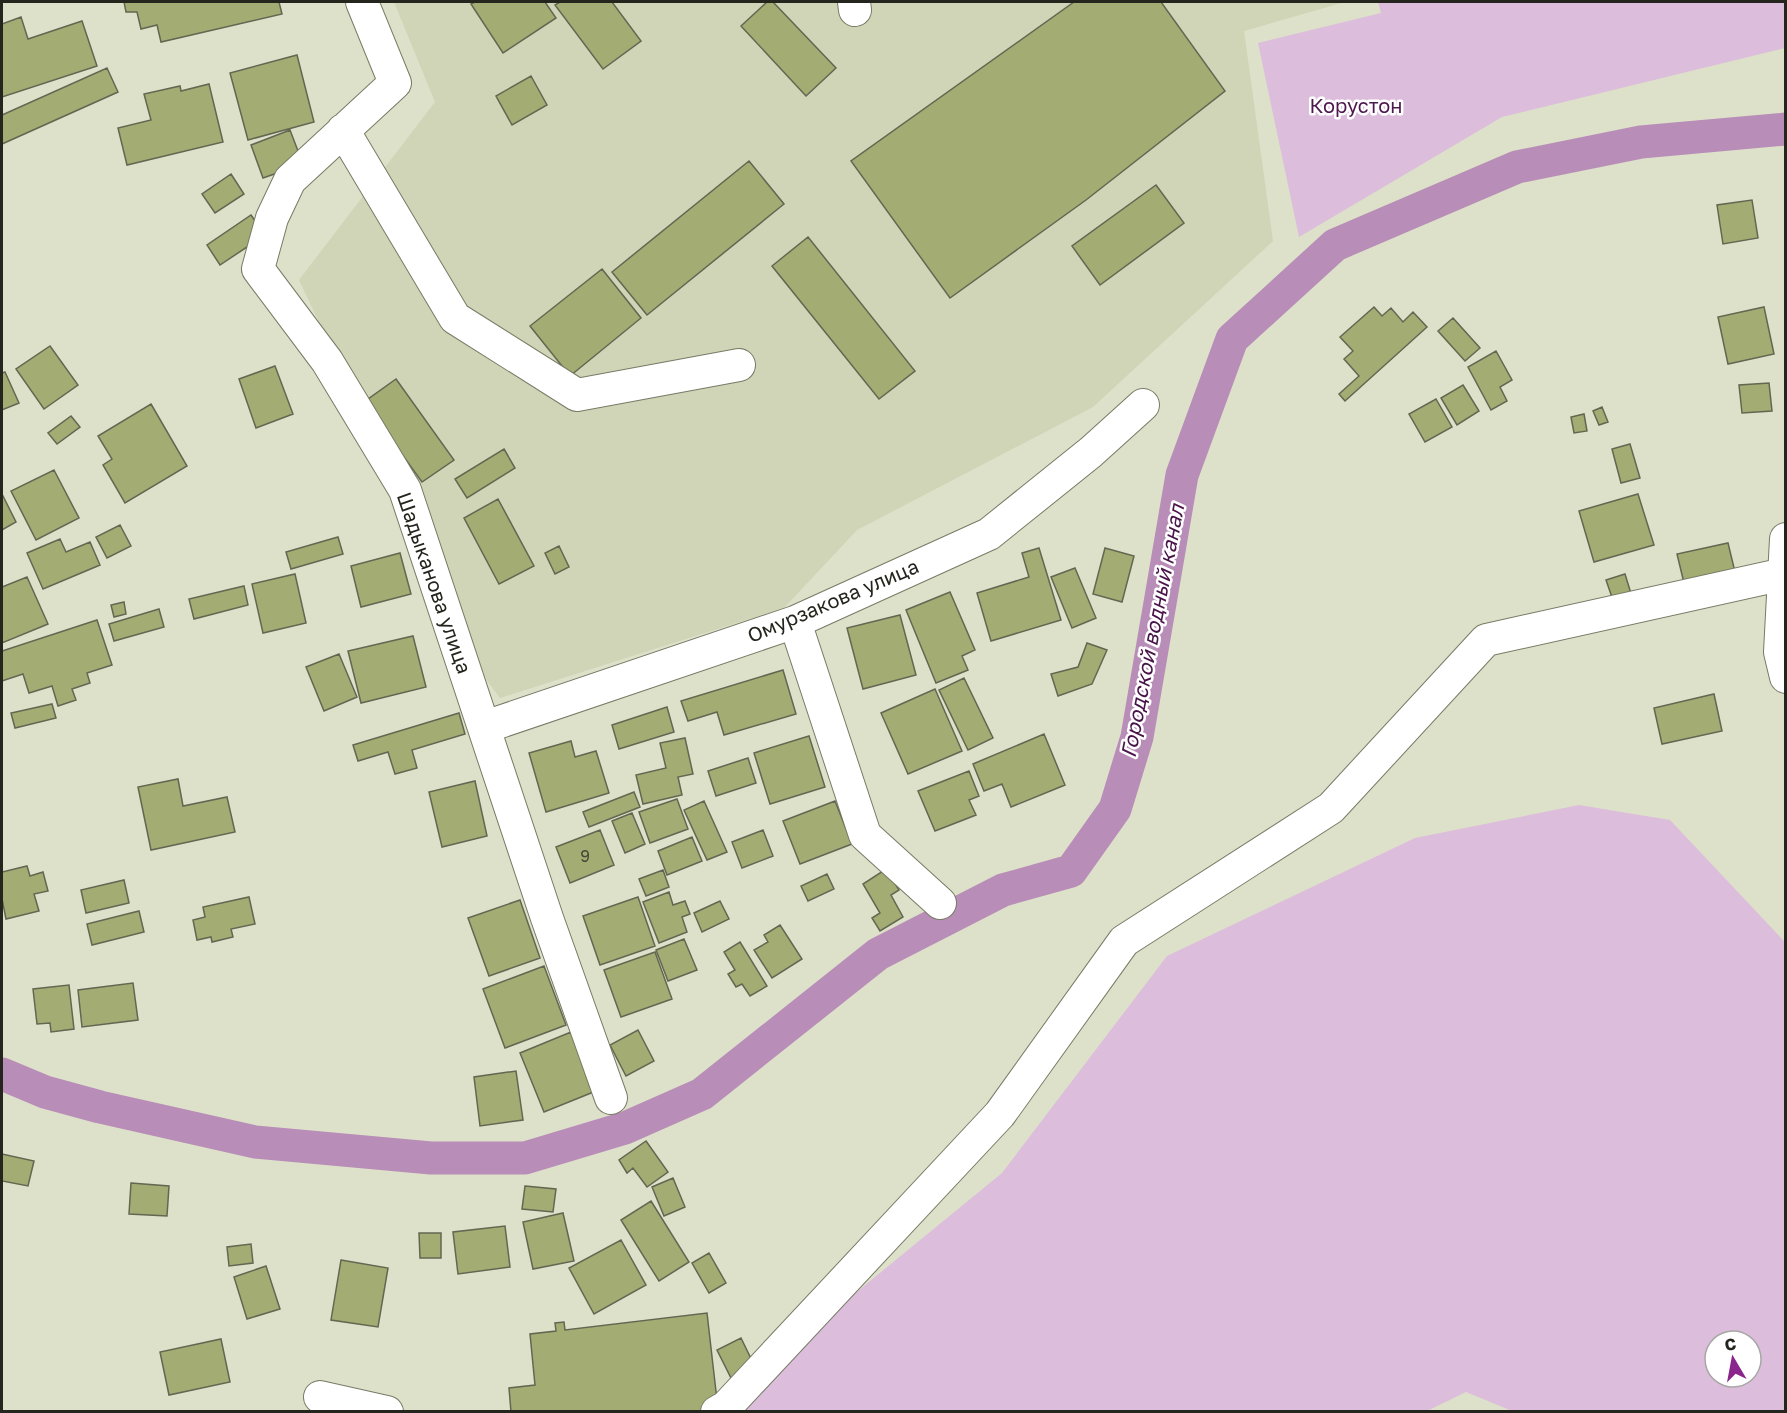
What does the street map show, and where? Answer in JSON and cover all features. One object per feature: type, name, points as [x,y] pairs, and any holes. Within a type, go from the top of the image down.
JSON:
[{"type":"street","name":"Шадыканова улица","points":[[362,2],[395,83],[290,180],[272,218],[258,269],[327,361],[405,490],[547,918],[611,1098]]},
{"type":"street","points":[[343,130],[454,318],[577,395],[739,365]]},
{"type":"street","name":"Омурзакова улица","points":[[484,727],[795,622],[989,534],[1091,452],[1143,405]]},
{"type":"street","points":[[1785,538],[1780,652],[1785,677]]},
{"type":"street","points":[[717,1412],[726,1407],[1000,1114],[1124,940],[1331,808],[1486,640],[1784,574]]},
{"type":"street","points":[[795,622],[866,835],[940,903]]},
{"type":"street","points":[[320,1396],[387,1412]]},
{"type":"shaded area","points":[[394,2],[1345,2],[1244,31],[1273,241],[1093,407],[857,530],[784,608],[500,698],[468,655],[299,280],[435,102]]},
{"type":"green space","name":"Корустон","points":[[1378,2],[1785,2],[1785,48],[1502,117],[1299,237],[1258,43],[1381,13]]},
{"type":"green space","points":[[1579,805],[1670,820],[1785,940],[1785,1411],[1512,1411],[1466,1392],[1425,1412],[710,1412],[1002,1173],[1167,956],[1415,838]]},
{"type":"building","points":[[124,2],[279,2],[282,14],[161,42],[157,25],[141,29],[137,12],[126,12]]},
{"type":"building","points":[[475,2],[545,2],[556,18],[503,53],[471,4]]},
{"type":"building","points":[[560,2],[612,2],[641,41],[603,69],[555,5]]},
{"type":"building","points":[[767,2],[773,2],[836,68],[806,96],[741,26]]},
{"type":"building","points":[[1074,2],[1161,2],[1225,91],[1086,200],[950,298],[851,161]]},
{"type":"building","points":[[21,17],[28,39],[82,21],[97,66],[2,97],[2,24]]},
{"type":"building","points":[[297,55],[314,122],[248,140],[230,73]]},
{"type":"building","points":[[107,68],[118,92],[2,144],[2,115]]},
{"type":"building","points":[[531,76],[547,105],[512,125],[496,96]]},
{"type":"building","points":[[209,84],[223,142],[127,165],[118,128],[151,120],[144,94],[180,86],[181,91]]},
{"type":"building","points":[[290,130],[303,164],[263,178],[251,145]]},
{"type":"building","points":[[749,161],[784,204],[647,315],[612,272]]},
{"type":"building","points":[[231,174],[244,194],[215,213],[202,194]]},
{"type":"building","points":[[1156,185],[1184,223],[1100,285],[1072,246]]},
{"type":"building","points":[[1752,200],[1758,238],[1723,244],[1717,205]]},
{"type":"building","points":[[251,215],[265,235],[220,265],[207,245]]},
{"type":"building","points":[[808,237],[915,371],[879,399],[772,266]]},
{"type":"building","points":[[602,269],[641,318],[570,376],[530,326]]},
{"type":"building","points":[[1374,307],[1382,316],[1391,308],[1403,322],[1413,312],[1427,327],[1345,401],[1339,394],[1359,376],[1344,359],[1353,351],[1340,337]]},
{"type":"building","points":[[1764,307],[1774,354],[1728,364],[1718,317]]},
{"type":"building","points":[[1453,318],[1480,348],[1465,361],[1438,331]]},
{"type":"building","points":[[50,346],[78,385],[44,409],[16,369]]},
{"type":"building","points":[[1496,351],[1512,380],[1500,387],[1507,401],[1491,410],[1468,367]]},
{"type":"building","points":[[275,366],[293,414],[256,428],[239,379]]},
{"type":"building","points":[[5,372],[19,403],[2,410],[2,373]]},
{"type":"building","points":[[396,379],[454,460],[422,482],[364,402]]},
{"type":"building","points":[[1769,383],[1772,411],[1742,413],[1739,385]]},
{"type":"building","points":[[1463,385],[1479,411],[1457,425],[1441,398]]},
{"type":"building","points":[[1436,399],[1452,427],[1425,442],[1409,414]]},
{"type":"building","points":[[151,404],[187,466],[125,503],[103,465],[112,459],[98,436]]},
{"type":"building","points":[[1602,407],[1608,422],[1599,425],[1593,411]]},
{"type":"building","points":[[1584,414],[1587,431],[1574,433],[1571,417]]},
{"type":"building","points":[[71,416],[80,427],[57,444],[48,433]]},
{"type":"building","points":[[1630,444],[1640,478],[1621,483],[1612,449]]},
{"type":"building","points":[[504,449],[515,468],[467,498],[455,479]]},
{"type":"building","points":[[54,470],[79,518],[36,540],[11,491]]},
{"type":"building","points":[[1638,494],[1654,545],[1594,562],[1579,511]]},
{"type":"building","points":[[2,497],[16,522],[2,530]]},
{"type":"building","points":[[498,499],[534,566],[499,584],[464,518]]},
{"type":"building","points":[[120,525],[131,546],[107,558],[96,537]]},
{"type":"building","points":[[338,537],[343,554],[291,569],[286,552]]},
{"type":"building","points":[[60,539],[66,552],[90,542],[100,565],[43,589],[27,553]]},
{"type":"building","points":[[1728,543],[1735,572],[1684,583],[1677,554]]},
{"type":"building","points":[[559,546],[569,567],[555,574],[545,553]]},
{"type":"building","points":[[1039,548],[1061,620],[991,641],[977,593],[1029,577],[1022,553]]},
{"type":"building","points":[[1105,548],[1134,556],[1122,602],[1093,594]]},
{"type":"building","points":[[400,553],[411,594],[361,607],[351,566]]},
{"type":"building","points":[[1075,568],[1096,618],[1072,628],[1051,577]]},
{"type":"building","points":[[295,574],[306,623],[263,633],[252,584]]},
{"type":"building","points":[[1625,574],[1633,600],[1615,606],[1606,580]]},
{"type":"building","points":[[27,577],[48,624],[2,643],[2,587]]},
{"type":"building","points":[[244,586],[248,605],[194,619],[189,599]]},
{"type":"building","points":[[950,592],[975,650],[962,656],[968,670],[936,683],[906,610]]},
{"type":"building","points":[[124,602],[126,614],[114,617],[111,605]]},
{"type":"building","points":[[159,609],[164,627],[114,641],[109,624]]},
{"type":"building","points":[[900,615],[916,675],[863,689],[847,628]]},
{"type":"building","points":[[97,620],[112,665],[87,673],[90,683],[72,689],[76,700],[58,706],[52,686],[29,693],[23,674],[2,681],[2,651]]},
{"type":"building","points":[[413,636],[426,687],[361,703],[348,651]]},
{"type":"building","points":[[1087,643],[1107,650],[1092,684],[1058,696],[1051,674],[1078,667]]},
{"type":"building","points":[[339,654],[357,697],[324,711],[306,667]]},
{"type":"building","points":[[783,670],[796,714],[724,735],[717,712],[688,721],[681,701]]},
{"type":"building","points":[[964,678],[993,738],[968,750],[939,690]]},
{"type":"building","points":[[935,689],[962,751],[908,774],[881,713]]},
{"type":"building","points":[[1714,694],[1722,731],[1662,744],[1654,708]]},
{"type":"building","points":[[52,704],[56,718],[15,728],[11,713]]},
{"type":"building","points":[[667,707],[674,732],[619,749],[612,725]]},
{"type":"building","points":[[459,713],[465,734],[412,750],[417,768],[395,774],[388,752],[358,761],[353,745]]},
{"type":"building","points":[[1044,734],[1065,785],[1011,807],[1002,784],[984,791],[973,764]]},
{"type":"building","points":[[809,736],[825,787],[770,804],[754,753]]},
{"type":"building","points":[[685,738],[693,774],[678,777],[682,795],[643,804],[636,775],[666,768],[660,743]]},
{"type":"building","points":[[571,741],[575,757],[596,751],[609,793],[546,812],[529,753]]},
{"type":"building","points":[[748,758],[756,783],[716,796],[708,771]]},
{"type":"building","points":[[969,771],[979,796],[969,800],[976,815],[935,831],[918,791]]},
{"type":"building","points":[[178,779],[183,806],[227,797],[235,832],[151,850],[138,787]]},
{"type":"building","points":[[475,781],[487,836],[442,847],[429,792]]},
{"type":"building","points":[[634,792],[640,807],[589,827],[583,812]]},
{"type":"building","points":[[677,799],[688,829],[650,843],[639,812]]},
{"type":"building","points":[[704,801],[727,852],[707,860],[684,810]]},
{"type":"building","points":[[835,801],[852,844],[800,864],[783,821]]},
{"type":"building","points":[[632,813],[645,844],[625,853],[612,821]]},
{"type":"building","points":[[600,830],[614,865],[570,883],[556,847]]},
{"type":"building","points":[[763,830],[773,856],[742,868],[732,842]]},
{"type":"building","points":[[692,837],[702,861],[667,875],[658,851]]},
{"type":"building","points":[[27,866],[30,876],[43,872],[48,891],[34,894],[39,911],[6,919],[2,899],[2,872]]},
{"type":"building","points":[[886,869],[899,890],[891,895],[903,917],[880,931],[872,918],[880,913],[863,884]]},
{"type":"building","points":[[663,870],[669,887],[646,896],[639,879]]},
{"type":"building","points":[[827,874],[834,889],[808,901],[801,886]]},
{"type":"building","points":[[124,880],[129,903],[86,913],[81,890]]},
{"type":"building","points":[[669,892],[673,905],[685,901],[690,914],[682,917],[687,932],[659,943],[643,902]]},
{"type":"building","points":[[249,897],[255,924],[231,929],[233,937],[212,942],[211,937],[197,940],[193,920],[205,917],[203,907]]},
{"type":"building","points":[[638,897],[655,946],[600,965],[583,916]]},
{"type":"building","points":[[520,900],[540,958],[489,976],[468,918]]},
{"type":"building","points":[[720,901],[729,919],[702,932],[694,913]]},
{"type":"building","points":[[139,911],[144,932],[92,945],[87,924]]},
{"type":"building","points":[[780,925],[802,959],[772,978],[754,950],[768,942],[764,935]]},
{"type":"building","points":[[684,939],[697,970],[668,981],[656,950]]},
{"type":"building","points":[[740,942],[767,986],[750,996],[742,984],[736,987],[728,974],[735,970],[724,952]]},
{"type":"building","points":[[655,952],[672,999],[621,1017],[604,970]]},
{"type":"building","points":[[544,966],[566,1025],[505,1048],[483,989]]},
{"type":"building","points":[[133,983],[138,1020],[82,1027],[78,990]]},
{"type":"building","points":[[69,985],[74,1029],[51,1032],[50,1023],[37,1024],[33,989]]},
{"type":"building","points":[[638,1030],[654,1061],[626,1076],[610,1045]]},
{"type":"building","points":[[571,1032],[596,1091],[544,1112],[520,1053]]},
{"type":"building","points":[[516,1071],[523,1120],[480,1126],[474,1077]]},
{"type":"building","points":[[646,1141],[668,1172],[647,1187],[633,1168],[627,1173],[619,1160]]},
{"type":"building","points":[[2,1154],[34,1161],[28,1186],[2,1181]]},
{"type":"building","points":[[673,1178],[685,1207],[664,1216],[652,1187]]},
{"type":"building","points":[[131,1183],[169,1186],[167,1216],[129,1214]]},
{"type":"building","points":[[525,1186],[556,1189],[553,1212],[522,1209]]},
{"type":"building","points":[[651,1201],[689,1262],[659,1281],[621,1220]]},
{"type":"building","points":[[563,1213],[574,1261],[533,1269],[523,1222]]},
{"type":"building","points":[[505,1226],[510,1267],[458,1274],[453,1232]]},
{"type":"building","points":[[419,1233],[441,1233],[441,1258],[420,1258]]},
{"type":"building","points":[[621,1240],[646,1285],[594,1314],[569,1268]]},
{"type":"building","points":[[251,1244],[253,1263],[229,1266],[227,1247]]},
{"type":"building","points":[[709,1253],[726,1283],[709,1293],[692,1263]]},
{"type":"building","points":[[341,1260],[388,1268],[378,1327],[331,1320]]},
{"type":"building","points":[[266,1266],[280,1309],[247,1319],[234,1277]]},
{"type":"building","points":[[707,1313],[718,1409],[694,1412],[511,1412],[509,1388],[535,1385],[530,1334],[556,1331],[555,1323],[564,1322],[565,1330]]},
{"type":"building","points":[[741,1338],[757,1371],[733,1382],[717,1350]]},
{"type":"building","points":[[221,1339],[230,1382],[169,1395],[160,1352]]},
{"type":"waterway","name":"Городской водный канал","points":[[2,1074],[45,1092],[100,1107],[255,1142],[431,1158],[525,1158],[625,1128],[702,1094],[878,954],[1003,890],[1071,871],[1115,809],[1137,737],[1182,475],[1232,339],[1335,245],[1517,167],[1641,142],[1786,129]]}]
